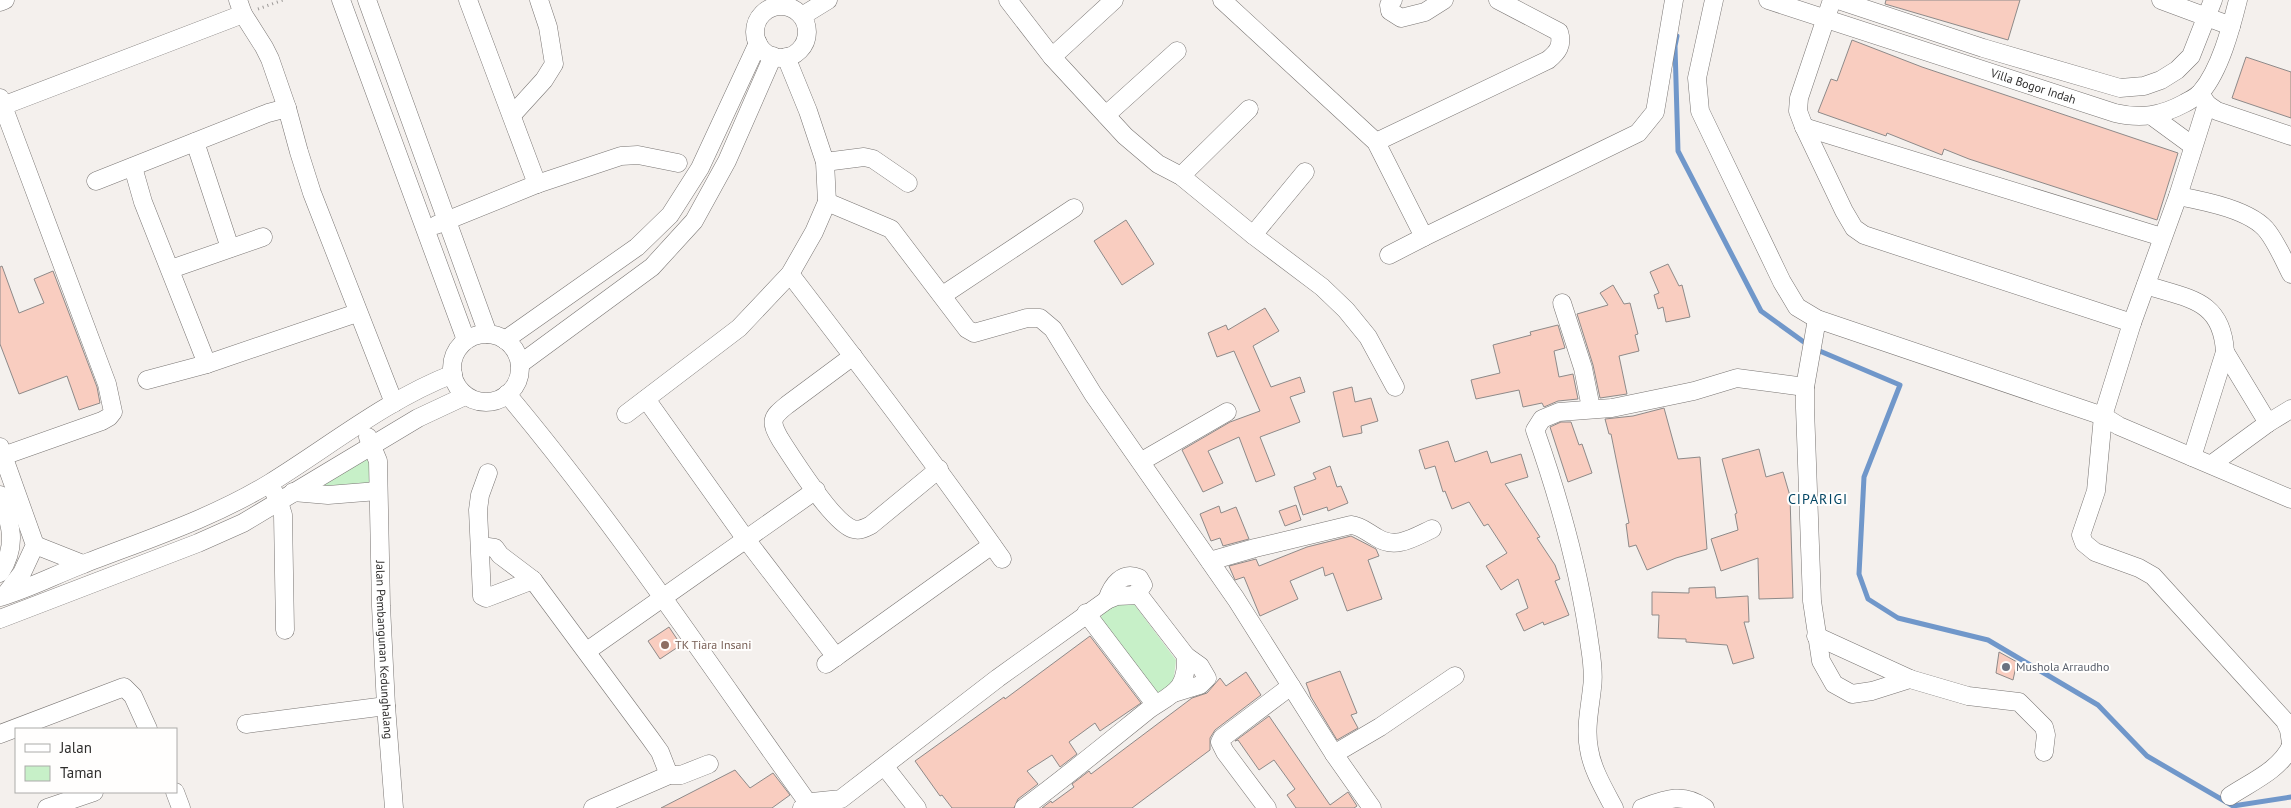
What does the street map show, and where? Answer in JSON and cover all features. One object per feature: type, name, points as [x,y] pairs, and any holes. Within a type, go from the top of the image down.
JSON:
[{"type":"street","points":[[0,2],[5,0]]},
{"type":"street","points":[[341,0],[466,340]]},
{"type":"street","points":[[367,0],[488,334]]},
{"type":"street","points":[[468,0],[537,184]]},
{"type":"street","points":[[512,114],[544,80],[554,64],[548,27],[538,0]]},
{"type":"street","points":[[798,8],[807,26],[805,42],[796,54],[779,57],[762,49],[758,43],[756,29],[761,15],[777,6],[798,8],[828,0]]},
{"type":"street","points":[[1008,0],[1052,57],[1106,115],[1144,152],[1181,176],[1253,235],[1322,287],[1346,310],[1368,337],[1395,387]]},
{"type":"street","points":[[1052,57],[1114,0]]},
{"type":"street","points":[[1222,0],[1376,142],[1424,237]]},
{"type":"street","points":[[1393,0],[1389,5],[1390,12],[1400,18],[1425,12],[1444,0]]},
{"type":"street","points":[[1376,142],[1548,60],[1557,53],[1560,44],[1559,32],[1498,0]]},
{"type":"street","points":[[1389,255],[1638,133],[1655,112],[1674,0]]},
{"type":"street","points":[[1714,0],[1698,78],[1700,111],[1782,282],[1798,307],[1816,327],[2103,416],[2119,426],[2291,499]]},
{"type":"street","name":"Villa Bogor Indah","points":[[1768,0],[2115,113],[2135,117],[2152,116],[2204,98],[2231,26],[2238,0]]},
{"type":"street","points":[[1832,0],[1799,98],[1798,111],[1844,212],[1854,228],[1864,235],[2132,322]]},
{"type":"street","name":"Villa Bogor Indah","points":[[1838,0],[1983,48],[2120,88],[2144,86],[2161,80],[2177,70],[2191,56],[2210,8]]},
{"type":"street","points":[[2161,0],[2210,8],[2231,26]]},
{"type":"street","points":[[394,403],[357,313],[312,193],[287,108],[264,47],[241,7],[1,104],[107,384],[113,412],[102,422],[2,452],[35,545],[22,573],[2,596],[5,617],[222,533],[418,418],[464,396]]},
{"type":"street","points":[[506,340],[636,247],[670,215],[700,168],[758,43]]},
{"type":"street","points":[[1106,115],[1178,51]]},
{"type":"street","points":[[626,414],[739,328],[790,274],[814,232],[827,202],[825,162],[808,110],[779,57]]},
{"type":"street","points":[[520,364],[652,267],[694,221],[727,161],[779,57]]},
{"type":"street","points":[[2204,98],[2217,111],[2291,136]]},
{"type":"street","points":[[2204,98],[2193,146],[2178,196],[2132,322],[2103,416],[2096,491],[2081,535],[2084,543],[2095,552],[2138,568],[2152,576],[2288,721],[2291,744],[2287,755],[2277,765],[2230,796]]},
{"type":"street","points":[[96,181],[268,113],[287,108]]},
{"type":"street","points":[[1181,176],[1249,109]]},
{"type":"street","points":[[2152,116],[2193,146]]},
{"type":"street","points":[[1804,127],[2162,237]]},
{"type":"street","points":[[195,142],[230,248]]},
{"type":"street","points":[[426,229],[537,184],[621,156],[638,155],[678,163]]},
{"type":"street","points":[[825,162],[864,157],[873,159],[908,183]]},
{"type":"street","points":[[133,167],[143,202],[207,364]]},
{"type":"street","points":[[1253,235],[1305,172]]},
{"type":"street","points":[[2178,196],[2206,202],[2259,222],[2268,232],[2291,274]]},
{"type":"street","points":[[827,202],[891,229],[967,329],[974,333],[1027,318],[1040,318],[1047,322],[1066,348],[1093,394],[1142,461],[1259,634],[1334,754],[1372,808]]},
{"type":"street","points":[[943,295],[1074,208]]},
{"type":"street","points":[[171,269],[263,237]]},
{"type":"street","points":[[646,399],[746,538],[831,661],[997,552],[939,469],[898,418],[790,274]]},
{"type":"street","points":[[2146,285],[2201,303],[2212,312],[2223,336],[2225,352],[2268,423]]},
{"type":"street","points":[[1562,303],[1583,368],[1591,408]]},
{"type":"street","points":[[147,380],[207,364],[357,313]]},
{"type":"street","points":[[1816,327],[1805,387],[1812,602],[1821,661],[1834,684],[1852,694],[1872,691],[1910,679]]},
{"type":"street","points":[[488,334],[506,340],[517,354],[520,364],[517,382],[507,394],[489,402],[481,402],[464,396],[452,374],[454,355],[466,340],[488,334]]},
{"type":"street","points":[[2192,457],[2225,352]]},
{"type":"street","points":[[853,356],[787,405],[773,420],[773,427],[780,439],[833,514],[845,525],[853,529],[862,530],[871,525],[939,469]]},
{"type":"street","points":[[2,596],[221,509],[269,483],[394,403],[452,374]]},
{"type":"street","points":[[1614,808],[1599,779],[1589,749],[1588,715],[1592,686],[1590,648],[1578,576],[1556,488],[1535,430],[1542,419],[1559,412],[1591,408],[1612,408],[1694,391],[1737,378],[1805,387]]},
{"type":"street","points":[[507,394],[550,446],[662,598],[805,806],[845,804],[885,767],[1086,613],[1117,596],[1136,594],[1141,596],[1186,656],[1183,680],[1174,693],[1155,704],[1069,775],[1024,808]]},
{"type":"street","points":[[2212,464],[2268,423],[2291,409]]},
{"type":"street","points":[[1142,461],[1227,412]]},
{"type":"street","name":"Jalan Pembangunan Kedunghalang","points":[[360,423],[378,461],[386,706],[394,808]]},
{"type":"street","points":[[488,473],[480,495],[478,510],[481,546],[481,594],[484,597],[501,594],[533,580]]},
{"type":"street","points":[[269,483],[286,497],[378,490]]},
{"type":"street","points":[[587,651],[816,490]]},
{"type":"street","points":[[0,494],[10,523],[12,548],[7,562],[0,573]]},
{"type":"street","points":[[285,630],[284,532],[286,497]]},
{"type":"street","points":[[1210,561],[1351,525],[1359,526],[1384,543],[1390,544],[1400,543],[1432,529]]},
{"type":"street","points":[[35,545],[83,564]]},
{"type":"street","points":[[481,546],[494,548],[500,555],[533,580],[660,752],[669,775]]},
{"type":"street","points":[[114,553],[122,572]]},
{"type":"street","points":[[1086,613],[1155,704]]},
{"type":"street","points":[[1816,636],[1910,679],[1968,696],[2019,702],[2044,727],[2046,735],[2044,752]]},
{"type":"street","points":[[1334,754],[1380,727],[1455,676]]},
{"type":"street","points":[[1266,808],[1225,752],[1220,742],[1222,738],[1291,686]]},
{"type":"street","points":[[16,728],[124,687],[133,696],[148,728]]},
{"type":"street","points":[[246,724],[386,706]]},
{"type":"street","points":[[0,734],[15,728]]},
{"type":"street","points":[[593,808],[669,775],[681,775],[709,764]]},
{"type":"street","points":[[885,767],[917,808]]},
{"type":"street","points":[[47,808],[91,793]]},
{"type":"street","points":[[175,793],[181,808]]},
{"type":"street","points":[[1642,808],[1670,798],[1686,798],[1705,808]]},
{"type":"path","points":[[241,7],[283,0]]},
{"type":"green space","points":[[369,452],[371,484],[322,488],[322,480]]},
{"type":"green space","points":[[1112,600],[1131,600],[1176,660],[1173,685],[1158,694],[1099,620]]},
{"type":"building","points":[[1886,0],[2020,0],[2008,40],[1885,4]]},
{"type":"building","points":[[1852,40],[1922,67],[2178,153],[2157,220],[1969,159],[1944,149],[1942,155],[1887,133],[1886,136],[1818,112],[1831,79],[1837,81]]},
{"type":"building","points":[[2246,57],[2291,72],[2291,118],[2232,98]]},
{"type":"building","points":[[1126,220],[1154,264],[1122,285],[1094,241]]},
{"type":"building","points":[[1668,264],[1679,286],[1682,285],[1690,317],[1666,322],[1663,307],[1658,309],[1654,295],[1659,293],[1650,272]]},
{"type":"building","points":[[2,266],[19,313],[44,303],[34,279],[53,271],[97,387],[100,403],[79,410],[67,376],[19,394],[0,344],[0,267]]},
{"type":"building","points":[[1613,285],[1624,304],[1630,303],[1638,334],[1635,335],[1639,351],[1619,356],[1627,394],[1600,398],[1593,365],[1577,314],[1608,305],[1600,293]]},
{"type":"building","points":[[1265,308],[1279,331],[1253,346],[1271,387],[1300,377],[1305,392],[1290,397],[1300,422],[1260,437],[1275,475],[1256,482],[1239,437],[1208,451],[1223,483],[1203,492],[1182,450],[1230,422],[1260,411],[1234,351],[1217,357],[1208,333],[1226,325],[1228,330]]},
{"type":"building","points":[[1558,325],[1565,348],[1554,351],[1559,377],[1573,374],[1578,399],[1558,401],[1544,407],[1542,403],[1523,407],[1519,390],[1476,399],[1471,380],[1500,373],[1493,345],[1531,335],[1530,332]]},
{"type":"building","points":[[1352,387],[1355,402],[1371,398],[1378,421],[1361,426],[1362,433],[1343,437],[1333,392]]},
{"type":"building","points":[[1664,408],[1678,459],[1700,457],[1707,549],[1676,558],[1647,570],[1636,545],[1629,547],[1626,524],[1629,523],[1611,434],[1609,434],[1605,419],[1633,416]]},
{"type":"building","points":[[1561,422],[1571,422],[1579,445],[1582,444],[1592,473],[1568,482],[1550,427]]},
{"type":"building","points":[[1448,441],[1455,462],[1487,451],[1491,463],[1521,454],[1528,477],[1505,484],[1540,537],[1537,538],[1555,565],[1560,579],[1555,581],[1569,615],[1544,625],[1543,622],[1524,631],[1516,614],[1528,608],[1518,579],[1501,590],[1486,566],[1507,553],[1488,524],[1484,526],[1469,502],[1452,509],[1445,491],[1443,492],[1435,466],[1425,469],[1419,450]]},
{"type":"building","points":[[1759,449],[1766,477],[1783,472],[1790,496],[1793,598],[1759,599],[1758,558],[1721,571],[1711,539],[1738,530],[1735,514],[1737,513],[1722,459]]},
{"type":"building","points":[[1330,466],[1337,487],[1341,486],[1348,503],[1328,511],[1327,507],[1303,515],[1294,487],[1316,479],[1313,473]]},
{"type":"building","points":[[1296,505],[1301,520],[1285,526],[1279,511]]},
{"type":"building","points":[[1219,506],[1221,513],[1236,507],[1249,539],[1223,546],[1220,538],[1211,541],[1200,514]]},
{"type":"building","points":[[1351,536],[1376,549],[1379,556],[1368,560],[1382,599],[1347,611],[1333,573],[1325,576],[1323,567],[1290,581],[1298,599],[1260,616],[1244,577],[1235,580],[1229,566],[1256,559],[1259,566],[1307,547]]},
{"type":"building","points":[[1715,587],[1716,598],[1748,596],[1749,622],[1744,622],[1754,658],[1733,664],[1727,645],[1686,642],[1686,639],[1658,638],[1659,615],[1652,615],[1652,592],[1689,593],[1689,588]]},
{"type":"building","points":[[669,627],[681,645],[660,659],[648,641]]},
{"type":"building","points":[[1090,636],[1141,703],[1100,731],[1095,723],[1069,742],[1077,754],[1060,767],[1052,755],[1027,771],[1038,784],[1018,799],[1014,808],[952,808],[942,795],[940,796],[915,761],[1004,697],[1005,699]]},
{"type":"building","name":"Mushola Arraudho","points":[[1999,652],[2017,662],[2013,680],[1996,673]]},
{"type":"building","points":[[1340,671],[1357,713],[1351,715],[1358,728],[1337,740],[1311,697],[1306,683]]},
{"type":"building","points":[[1246,672],[1261,695],[1215,730],[1210,738],[1210,750],[1132,808],[1042,808],[1074,787],[1072,784],[1089,771],[1091,774],[1192,698],[1207,693],[1220,678],[1226,686]]},
{"type":"building","points":[[1269,716],[1330,805],[1348,792],[1357,806],[1354,808],[1296,808],[1287,795],[1295,789],[1274,760],[1259,770],[1238,740],[1235,741]]},
{"type":"building","points":[[735,770],[750,788],[773,773],[790,795],[772,808],[661,808]]},
{"type":"waterway","points":[[1677,36],[1675,46],[1678,151],[1761,311],[1808,345]]},
{"type":"waterway","points":[[1815,349],[1900,385],[1864,477],[1859,574],[1868,599],[1898,618],[1988,640],[2098,705],[2147,756],[2233,806],[2291,797]]},
{"type":"place","name":"TK Tiara Insani","points":[[665,645]]},
{"type":"place","name":"Mushola Arraudho","points":[[2006,667]]},
{"type":"district","name":"CIPARIGI","points":[[1818,499]]}]
